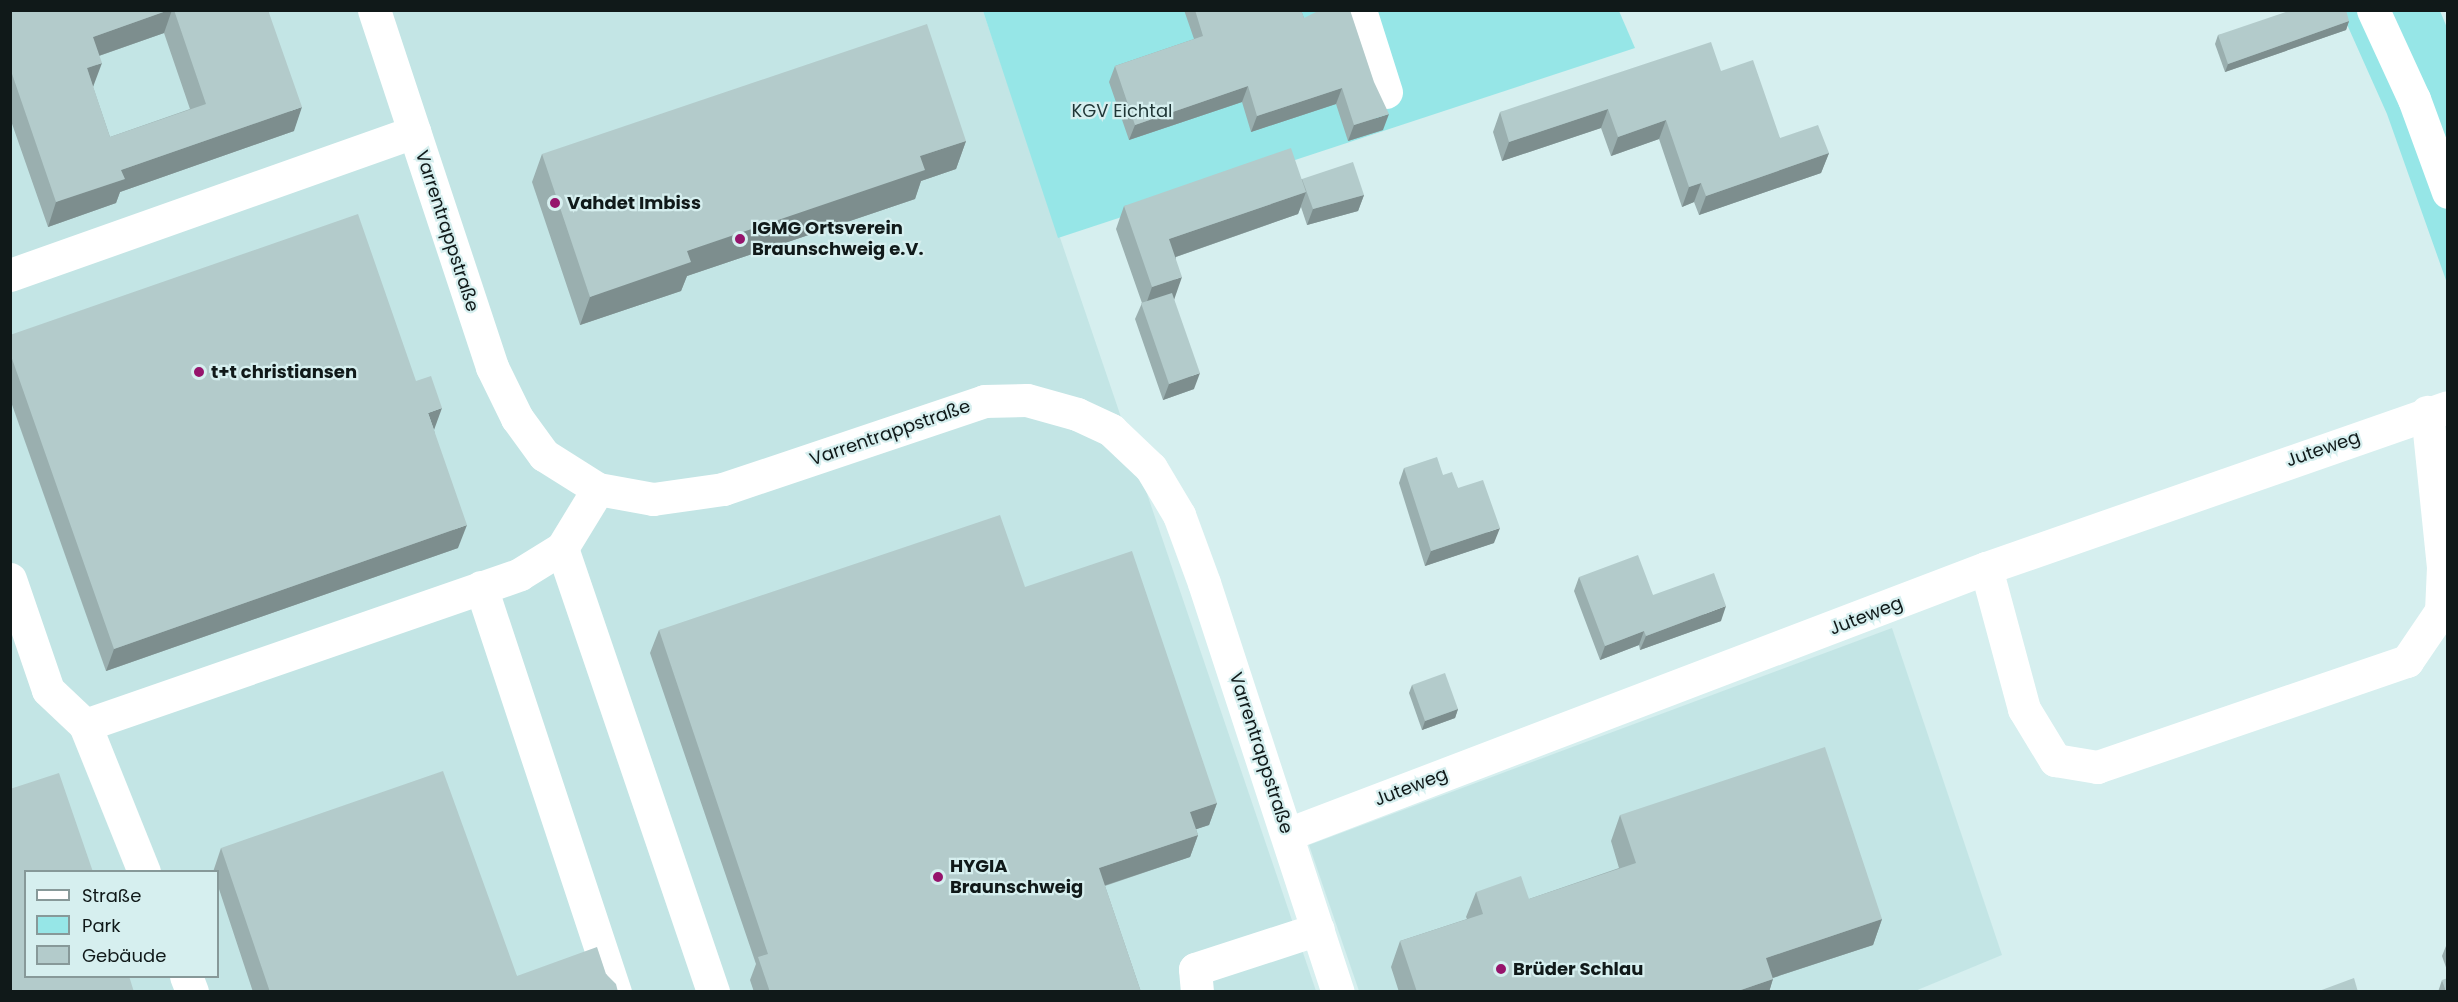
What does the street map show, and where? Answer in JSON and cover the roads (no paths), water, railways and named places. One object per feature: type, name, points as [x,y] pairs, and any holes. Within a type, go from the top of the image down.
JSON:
[{"type":"street","name":"Varrentrappstraße","points":[[374,10],[492,366],[517,418],[544,455],[598,489],[653,499],[723,489],[984,401],[1027,400],[1077,414],[1102,426],[1151,468],[1179,514],[1288,834],[1338,992]]},
{"type":"street","points":[[1360,10],[1386,92]]},
{"type":"street","points":[[2373,10],[2414,99],[2448,192]]},
{"type":"street","points":[[10,275],[414,132]]},
{"type":"street","points":[[1986,568],[2024,709],[2055,760],[2097,767],[2408,661],[2441,611],[2443,567],[2437,410]]},
{"type":"street","name":"Juteweg","points":[[1288,834],[1986,568],[2437,410]]},
{"type":"street","points":[[85,725],[520,574],[562,548],[598,489]]},
{"type":"street","points":[[562,548],[712,992]]},
{"type":"street","points":[[10,579],[48,690],[85,725],[143,870]]},
{"type":"street","points":[[480,587],[615,992]]},
{"type":"street","points":[[1197,992],[1195,969],[1318,929]]},
{"type":"place","name":"Vahdet Imbiss","points":[[555,203]]},
{"type":"place","name":"IGMG Ortsverein Braunschweig e.V.","points":[[740,239]]},
{"type":"place","name":"t+t christiansen","points":[[199,372]]},
{"type":"place","name":"HYGIA Braunschweig","points":[[938,877]]},
{"type":"place","name":"Brüder Schlau","points":[[1501,969]]},
{"type":"park label","name":"KGV Eichtal","points":[[1122,111]]}]
